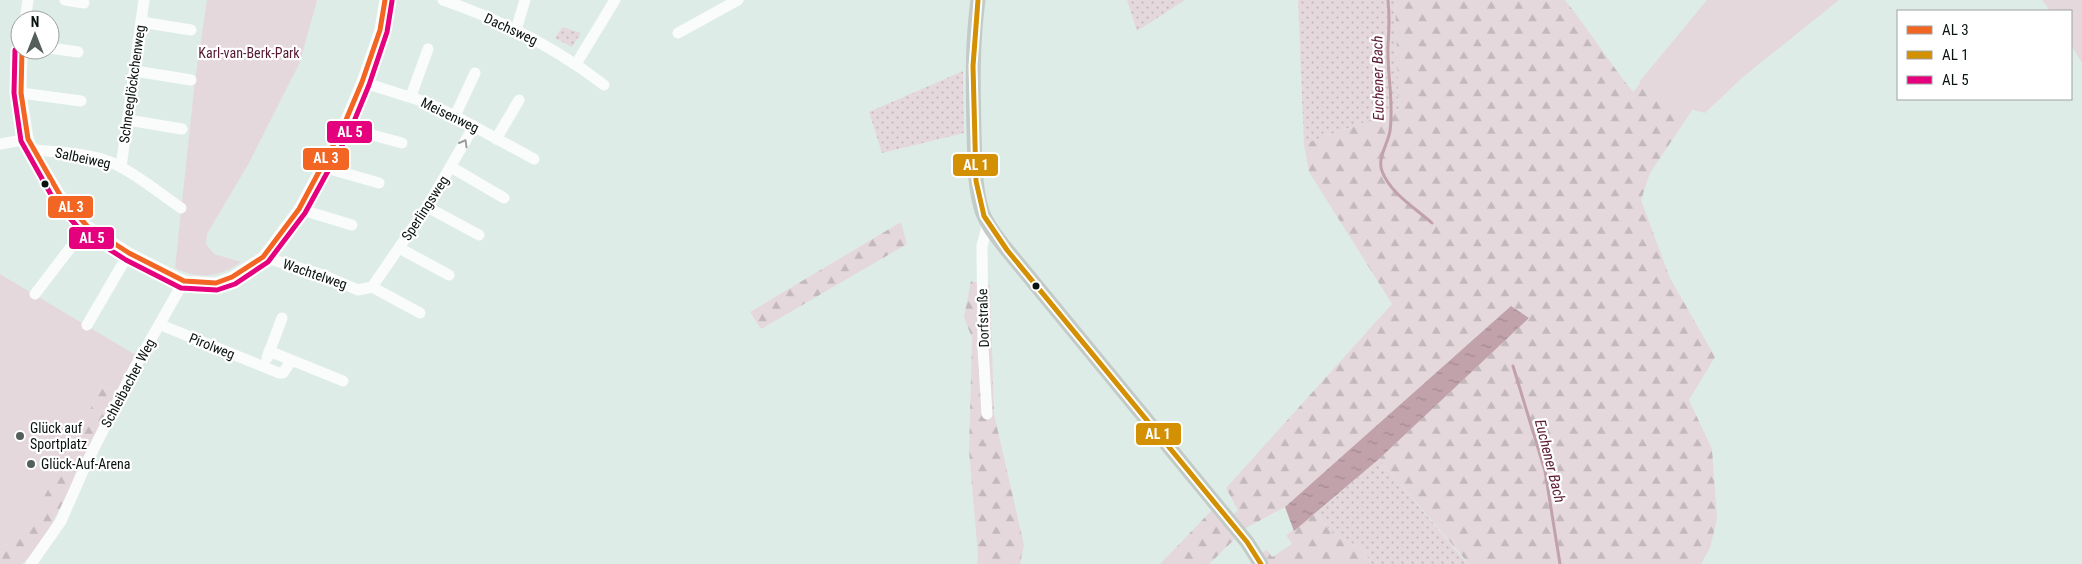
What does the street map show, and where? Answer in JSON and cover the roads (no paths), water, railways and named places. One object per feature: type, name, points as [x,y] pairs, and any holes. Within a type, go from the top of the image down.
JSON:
[{"type":"main road","points":[[978,0],[974,31],[973,80],[975,180],[980,202],[988,223],[1019,265],[1247,542],[1261,564]]},
{"type":"street","points":[[65,0],[84,3]]},
{"type":"street","name":"Schneeglöckchenweg","points":[[121,167],[144,0]]},
{"type":"street","points":[[22,60],[21,93],[28,139],[60,196],[87,226],[129,253],[184,281],[216,283],[232,276],[263,257],[299,209],[343,127],[362,82],[380,30],[385,0]]},
{"type":"street","name":"Dachsweg","points":[[443,0],[516,30],[548,46],[604,85]]},
{"type":"street","points":[[516,30],[525,0]]},
{"type":"street","points":[[576,64],[615,0]]},
{"type":"street","points":[[678,33],[738,0]]},
{"type":"street","points":[[141,22],[191,30]]},
{"type":"street","points":[[60,49],[78,52]]},
{"type":"street","points":[[411,96],[428,49]]},
{"type":"street","points":[[135,71],[191,80]]},
{"type":"street","points":[[455,116],[475,73]]},
{"type":"street","name":"Meisenweg","points":[[362,82],[411,96],[455,116],[534,159]]},
{"type":"street","points":[[21,93],[81,101]]},
{"type":"street","points":[[496,139],[520,100]]},
{"type":"street","points":[[128,120],[182,129]]},
{"type":"street","name":"Sperlingsweg","points":[[372,288],[427,207],[474,126]]},
{"type":"street","points":[[343,127],[402,143]]},
{"type":"street","points":[[0,144],[28,139]]},
{"type":"street","name":"Salbeiweg","points":[[33,150],[80,155],[112,163],[121,167],[181,208]]},
{"type":"street","points":[[323,167],[379,183]]},
{"type":"street","points":[[451,167],[504,198]]},
{"type":"street","points":[[427,207],[479,235]]},
{"type":"street","points":[[299,209],[352,225]]},
{"type":"street","name":"Dorfstraße","points":[[987,414],[983,348],[982,246],[988,223]]},
{"type":"street","points":[[35,294],[87,226]]},
{"type":"street","points":[[399,248],[449,275]]},
{"type":"street","points":[[87,325],[129,253]]},
{"type":"street","name":"Wachtelweg","points":[[263,257],[323,275],[358,290],[372,288],[420,313]]},
{"type":"street","name":"Schleibacher Weg","points":[[30,564],[61,521],[124,389],[184,281]]},
{"type":"street","points":[[263,366],[282,318]]},
{"type":"street","name":"Pirolweg","points":[[161,325],[263,366],[283,372],[291,361]]},
{"type":"street","points":[[269,351],[342,382]]},
{"type":"water","points":[[1511,306],[1529,318],[1379,459],[1294,531],[1285,507]]},
{"type":"waterway","name":"Euchener Bach","points":[[1388,0],[1391,120],[1381,166],[1386,179],[1397,193],[1432,223]]},
{"type":"waterway","name":"Euchener Bach","points":[[1513,366],[1545,471],[1560,564]]},
{"type":"place","name":"Glück auf Sportplatz","points":[[20,436]]},
{"type":"place","name":"Glück-Auf-Arena","points":[[31,464]]},
{"type":"park label","name":"Karl-van-Berk-Park","points":[[249,53]]}]
